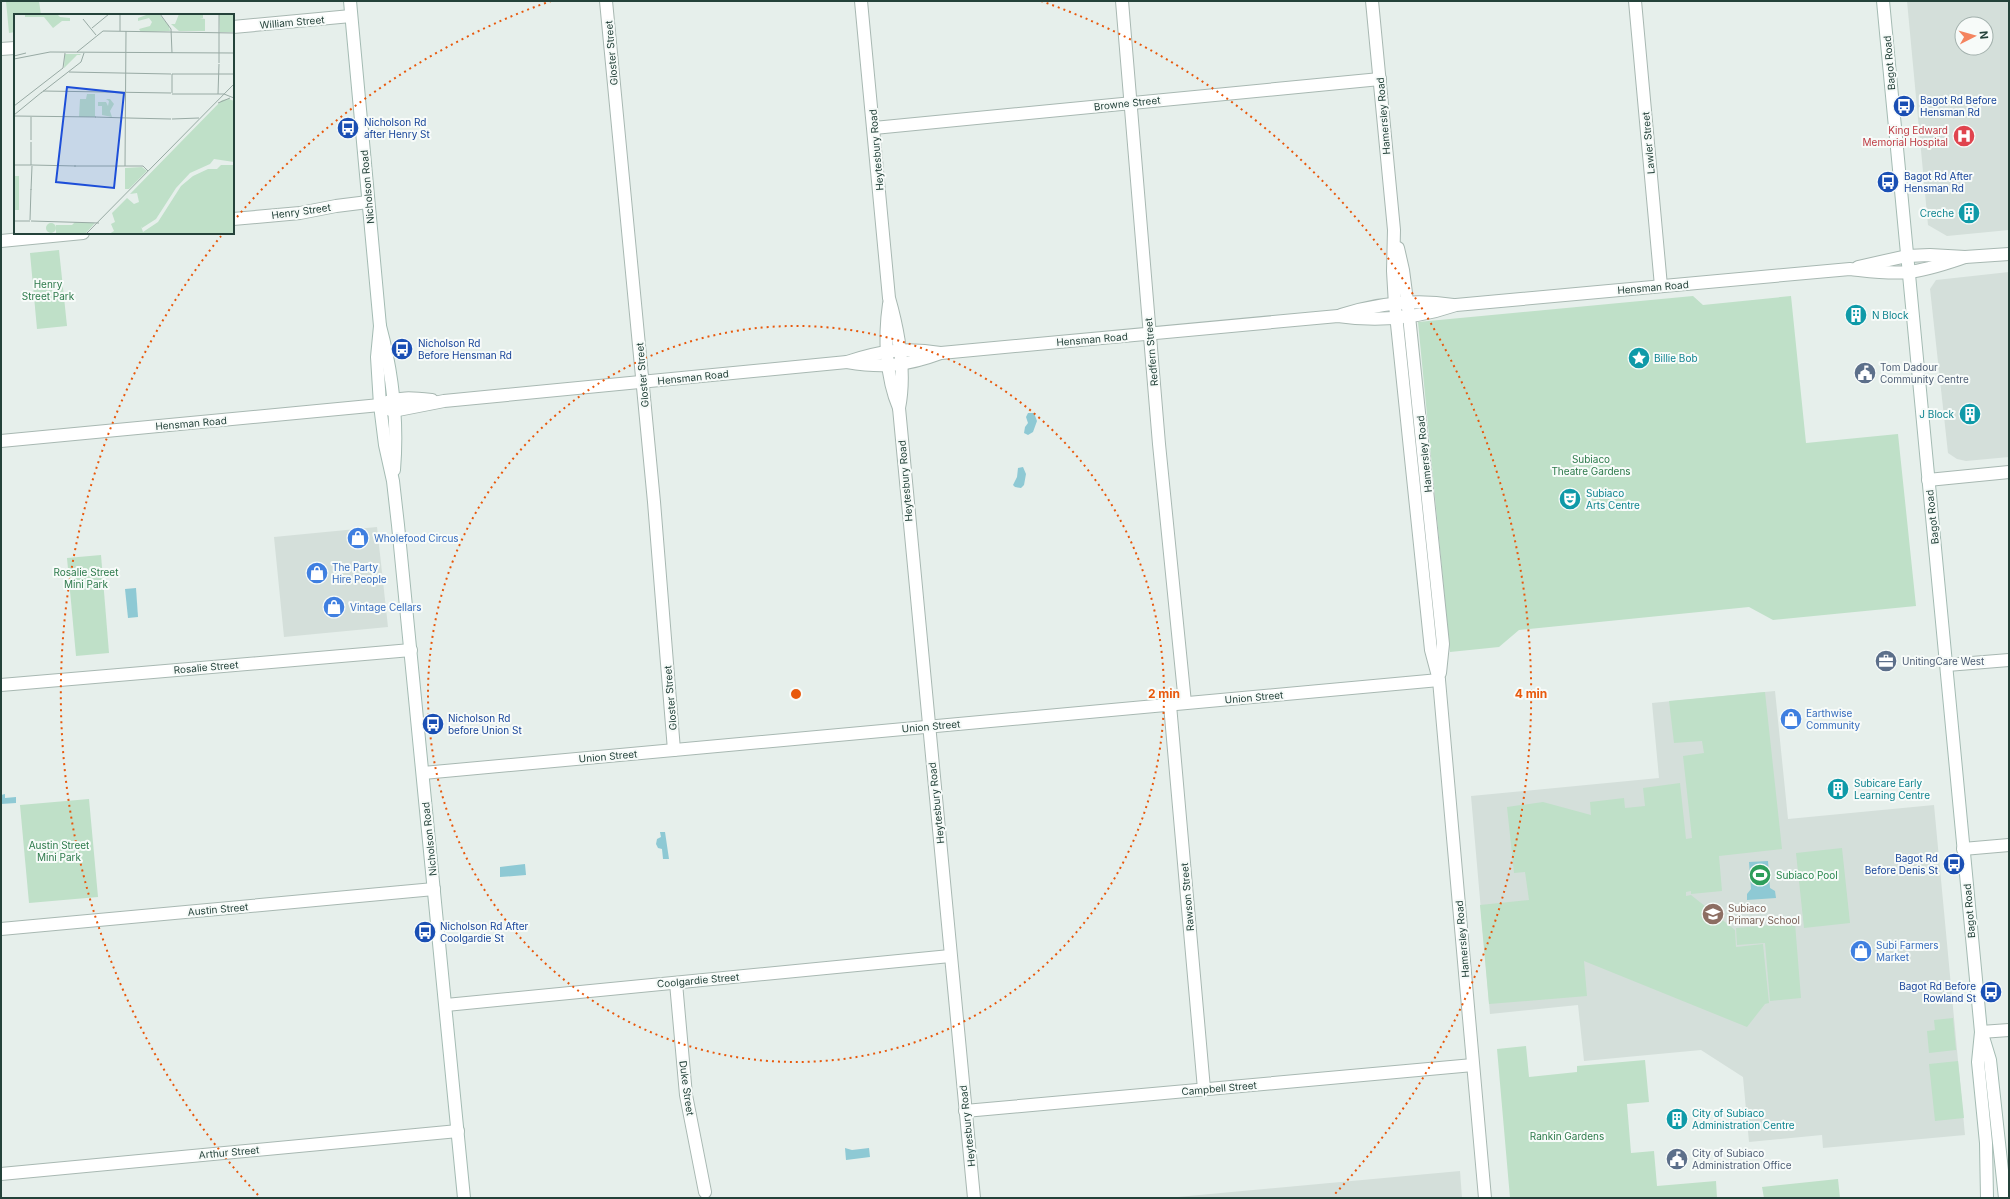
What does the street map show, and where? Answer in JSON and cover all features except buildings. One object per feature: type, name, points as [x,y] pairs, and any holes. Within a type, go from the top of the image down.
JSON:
[{"type":"street","name":"Nicholson Road","points":[[350,1],[380,326],[388,354],[396,444],[393,481]]},
{"type":"street","name":"Gloster Street","points":[[606,1],[642,382],[674,750]]},
{"type":"street","name":"Heytesbury Road","points":[[861,1],[890,298],[896,321],[893,351],[902,390],[899,408],[928,727],[974,1198]]},
{"type":"street","name":"Redfern Street","points":[[1122,1],[1150,333],[1185,703]]},
{"type":"street","name":"Hamersley Road","points":[[1372,1],[1394,230],[1393,271],[1401,304],[1431,650],[1439,680],[1485,1198]]},
{"type":"street","name":"Lawler Street","points":[[1635,1],[1660,286]]},
{"type":"street","name":"Bagot Road","points":[[1883,1],[1981,1032],[1978,1062],[1986,1143],[1987,1198]]},
{"type":"street","name":"William Street","points":[[234,27],[351,16]]},
{"type":"street","points":[[1,49],[14,48]]},
{"type":"street","name":"Browne Street","points":[[874,128],[1380,78]]},
{"type":"street","name":"Henry Street","points":[[234,219],[300,213],[368,202]]},
{"type":"street","points":[[1,241],[73,234]]},
{"type":"street","name":"Hensman Road","points":[[847,362],[873,366],[895,365],[919,361],[941,353],[1338,316],[1365,308],[1401,304],[1433,302],[1456,305],[1850,269],[1907,256],[1930,255],[1965,258],[2009,254]]},
{"type":"street","name":"Hensman Road","points":[[1850,269],[1908,272],[1932,268],[1965,258]]},
{"type":"street","name":"Hensman Road","points":[[1338,316],[1365,320],[1435,312],[1456,305]]},
{"type":"street","name":"Nicholson Road","points":[[380,326],[377,357],[380,405],[385,445],[393,481],[411,650],[464,1198]]},
{"type":"street","name":"Hensman Road","points":[[1,441],[392,405],[409,398],[444,401],[847,362],[871,354],[893,351],[918,349],[941,353]]},
{"type":"street","points":[[1928,480],[2009,472]]},
{"type":"street","name":"Rosalie Street","points":[[1,685],[411,650]]},
{"type":"street","points":[[1947,666],[2009,660]]},
{"type":"street","name":"Union Street","points":[[423,773],[1439,680]]},
{"type":"street","name":"Rawson Street","points":[[1170,704],[1204,1089]]},
{"type":"street","points":[[1963,849],[2009,845]]},
{"type":"street","name":"Austin Street","points":[[1,929],[434,889]]},
{"type":"street","name":"Coolgardie Street","points":[[446,1005],[950,956]]},
{"type":"street","name":"Duke Street","points":[[676,982],[686,1095],[705,1192]]},
{"type":"street","points":[[1981,1032],[2009,1030]]},
{"type":"street","name":"Bagot Road","points":[[1981,1032],[1990,1060],[2005,1198]]},
{"type":"street","name":"Campbell Street","points":[[965,1111],[1473,1065]]},
{"type":"street","name":"Arthur Street","points":[[1,1174],[458,1131]]},
{"type":"shaded area","name":"King Edward Memorial Hospital","points":[[1907,1],[2009,1],[2009,230],[1947,236],[1928,225]]},
{"type":"shaded area","points":[[2009,272],[2009,457],[1966,461],[1957,459],[1948,453],[1930,289],[1936,280]]},
{"type":"shaded area","points":[[377,527],[388,627],[284,637],[274,537]]},
{"type":"shaded area","name":"Subiaco Primary School","points":[[1775,691],[1788,819],[1934,805],[1965,1135],[1823,1148],[1822,1135],[1749,1142],[1743,1077],[1701,1050],[1584,1061],[1578,1005],[1490,1014],[1471,796],[1659,778],[1652,703]]},
{"type":"shaded area","points":[[1460,1171],[1462,1198],[1167,1198]]},
{"type":"green space","points":[[6,1],[39,1],[41,14],[14,14],[14,32],[9,33]]},
{"type":"green space","name":"Henry Street Park","points":[[59,250],[67,326],[37,329],[30,253]]},
{"type":"green space","name":"Subiaco Theatre Gardens","points":[[1693,296],[1703,305],[1791,296],[1806,443],[1898,434],[1916,606],[1773,620],[1749,607],[1519,630],[1499,647],[1450,652],[1418,322]]},
{"type":"green space","name":"Rosalie Street Mini Park","points":[[101,555],[109,653],[76,656],[67,558]]},
{"type":"green space","points":[[1765,692],[1782,849],[1719,856],[1722,891],[1691,894],[1691,891],[1686,892],[1686,896],[1691,895],[1735,930],[1736,947],[1763,944],[1769,1003],[1765,1004],[1747,1027],[1584,961],[1587,996],[1489,1004],[1480,905],[1529,900],[1525,872],[1514,873],[1507,807],[1543,802],[1591,815],[1590,802],[1624,798],[1625,808],[1645,806],[1643,788],[1680,783],[1686,839],[1692,838],[1683,756],[1704,753],[1702,741],[1674,743],[1669,701]]},
{"type":"green space","name":"Austin Street Mini Park","points":[[89,799],[98,897],[29,903],[20,805]]},
{"type":"green space","points":[[1842,848],[1850,923],[1804,928],[1796,853]]},
{"type":"green space","points":[[1795,923],[1801,998],[1770,1001],[1765,943],[1737,945],[1736,928]]},
{"type":"green space","points":[[1953,1018],[1956,1050],[1929,1053],[1927,1031],[1935,1030],[1934,1020]]},
{"type":"green space","name":"Rankin Gardens","points":[[1526,1046],[1529,1077],[1577,1072],[1577,1066],[1645,1060],[1649,1102],[1627,1104],[1631,1153],[1654,1151],[1657,1186],[1716,1181],[1717,1198],[1510,1198],[1497,1049]]},
{"type":"green space","points":[[1958,1061],[1964,1118],[1935,1121],[1929,1064]]},
{"type":"green space","points":[[1838,1179],[1840,1198],[1764,1198],[1762,1187]]},
{"type":"water","points":[[1028,413],[1034,413],[1037,421],[1033,432],[1028,435],[1024,433],[1025,427],[1028,423],[1026,417]]},
{"type":"water","points":[[1023,467],[1026,474],[1024,485],[1021,488],[1015,487],[1013,485],[1017,477],[1018,468]]},
{"type":"water","points":[[136,588],[138,617],[128,618],[125,589]]},
{"type":"water","points":[[5,794],[5,798],[16,797],[16,803],[1,804],[1,795]]},
{"type":"water","points":[[660,832],[665,832],[669,859],[663,859],[662,849],[658,848],[656,844],[657,839],[661,837]]},
{"type":"water","name":"Subiaco Pool","points":[[1768,861],[1770,888],[1775,891],[1776,898],[1747,900],[1747,894],[1751,889],[1749,862]]},
{"type":"water","points":[[525,864],[526,875],[500,877],[500,867]]},
{"type":"water","points":[[845,1148],[852,1150],[869,1148],[870,1157],[846,1160]]},
{"type":"place","name":"Bagot Rd Before Hensman Rd","points":[[1904,106]]},
{"type":"place","name":"Nicholson Rd after Henry St","points":[[348,128]]},
{"type":"place","name":"King Edward Memorial Hospital","points":[[1964,136]]},
{"type":"place","name":"Bagot Rd After Hensman Rd","points":[[1888,182]]},
{"type":"place","name":"Creche","points":[[1969,213]]},
{"type":"place","name":"N Block","points":[[1856,315]]},
{"type":"place","name":"Nicholson Rd Before Hensman Rd","points":[[402,349]]},
{"type":"place","name":"Billie Bob","points":[[1639,358]]},
{"type":"place","name":"Tom Dadour Community Centre","points":[[1865,373]]},
{"type":"place","name":"J Block","points":[[1970,414]]},
{"type":"place","name":"Subiaco Arts Centre","points":[[1570,499]]},
{"type":"place","name":"Wholefood Circus","points":[[358,538]]},
{"type":"place","name":"The Party Hire People","points":[[317,573]]},
{"type":"place","name":"Vintage Cellars","points":[[334,607]]},
{"type":"place","name":"UnitingCare West","points":[[1886,661]]},
{"type":"place","name":"Earthwise Community","points":[[1791,719]]},
{"type":"place","name":"Nicholson Rd before Union St","points":[[433,724]]},
{"type":"place","name":"Subicare Early Learning Centre","points":[[1838,789]]},
{"type":"place","name":"Bagot Rd Before Denis St","points":[[1954,864]]},
{"type":"place","name":"Subiaco Pool","points":[[1760,875]]},
{"type":"place","name":"Subiaco Primary School","points":[[1713,914]]},
{"type":"place","name":"Nicholson Rd After Coolgardie St","points":[[425,932]]},
{"type":"place","name":"Subi Farmers Market","points":[[1861,951]]},
{"type":"place","name":"Bagot Rd Before Rowland St","points":[[1991,992]]},
{"type":"place","name":"City of Subiaco Administration Centre","points":[[1677,1119]]},
{"type":"place","name":"City of Subiaco Administration Office","points":[[1677,1159]]}]
